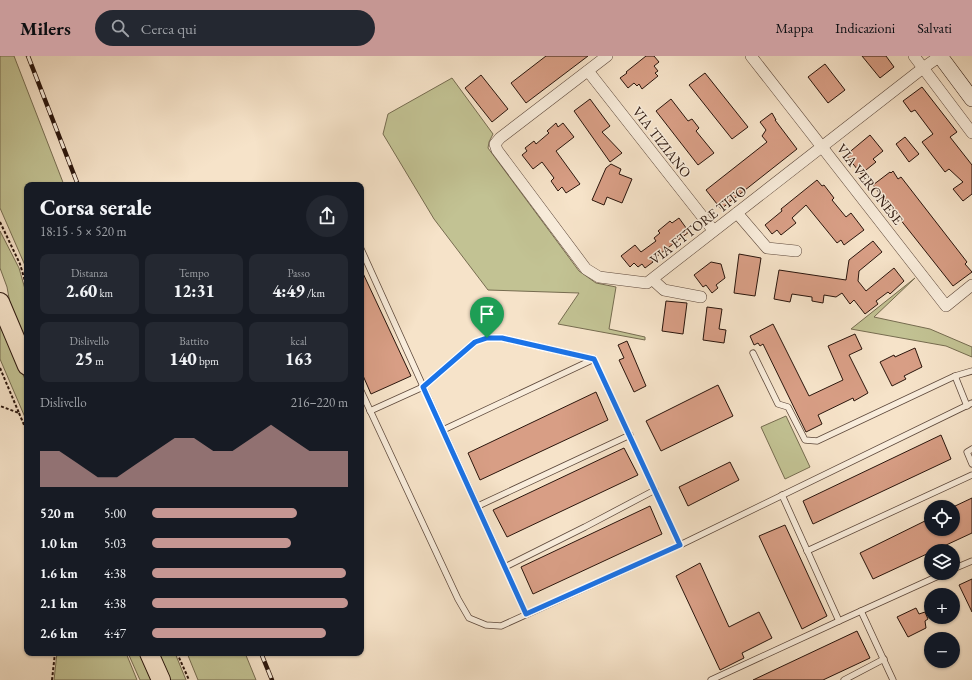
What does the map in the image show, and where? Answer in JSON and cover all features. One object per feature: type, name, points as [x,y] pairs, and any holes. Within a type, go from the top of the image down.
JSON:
[{"type":"highway","points":[[0,302],[24,359]]},
{"type":"highway","points":[[150,656],[161,680]]},
{"type":"main road","points":[[940,56],[971,95]]},
{"type":"street","points":[[588,71],[607,56]]},
{"type":"street","name":"VIA VERONESE","points":[[750,56],[946,306],[972,285]]},
{"type":"street","points":[[914,56],[972,133]]},
{"type":"street","name":"VIA ETTORE TITO","points":[[588,71],[500,138],[495,144],[497,150],[586,269],[599,277],[647,283],[653,280],[713,230],[940,56]]},
{"type":"street","name":"VIA TIZIANO","points":[[588,71],[713,230]]},
{"type":"street","points":[[737,213],[767,248],[796,251]]},
{"type":"street","points":[[653,280],[664,290],[701,297]]},
{"type":"lane","points":[[364,256],[526,614]]},
{"type":"lane","points":[[370,411],[423,387],[475,342],[487,338],[502,338],[594,359]]},
{"type":"lane","points":[[753,353],[778,404],[788,407],[805,440],[817,441],[955,376],[972,371]]},
{"type":"lane","points":[[443,430],[594,359]]},
{"type":"lane","points":[[594,359],[680,545]]},
{"type":"lane","points":[[364,398],[468,618],[486,625],[501,626],[680,545],[969,404],[955,376]]},
{"type":"lane","points":[[478,506],[630,436]]},
{"type":"lane","points":[[972,449],[967,452],[972,464]]},
{"type":"lane","points":[[807,552],[972,475]]},
{"type":"lane","points":[[505,567],[585,528],[655,490]]},
{"type":"lane","points":[[782,496],[839,620]]},
{"type":"lane","points":[[960,566],[972,561]]},
{"type":"lane","points":[[711,680],[929,580]]},
{"type":"lane","points":[[861,610],[893,680]]},
{"type":"lane","points":[[844,680],[884,659]]},
{"type":"path","points":[[0,222],[20,264],[24,278]]},
{"type":"path","points":[[0,368],[24,425]]},
{"type":"path","points":[[0,406],[19,413]]},
{"type":"path","points":[[52,680],[55,656]]},
{"type":"path","points":[[178,656],[189,680]]},
{"type":"green space","points":[[0,56],[14,56],[63,182],[24,182],[24,263],[0,208]]},
{"type":"green space","points":[[452,78],[493,134],[488,148],[579,271],[596,283],[616,287],[609,329],[645,337],[645,340],[558,324],[579,293],[488,290],[434,219],[383,134],[388,114]]},
{"type":"green space","points":[[0,231],[19,268],[24,286],[24,339],[11,309],[7,287],[0,268]]},
{"type":"green space","points":[[915,278],[874,317],[930,329],[972,347],[972,357],[946,346],[851,329]]},
{"type":"green space","points":[[0,320],[24,377],[24,415],[0,359]]},
{"type":"green space","points":[[786,416],[810,467],[785,479],[761,427]]},
{"type":"green space","points":[[57,656],[127,656],[137,680],[54,680]]},
{"type":"green space","points":[[129,656],[141,656],[152,680],[140,680]]},
{"type":"green space","points":[[157,656],[176,656],[186,680],[167,680]]},
{"type":"green space","points":[[188,656],[246,656],[256,680],[198,680]]},
{"type":"building","points":[[546,56],[588,56],[526,103],[511,83]]},
{"type":"building","points":[[646,56],[654,56],[659,62],[654,66],[658,71],[655,73],[658,76],[642,89],[639,84],[637,86],[634,83],[628,88],[620,78]]},
{"type":"building","points":[[862,56],[886,56],[894,67],[880,78]]},
{"type":"building","points":[[825,64],[845,90],[828,103],[808,77]]},
{"type":"building","points":[[705,73],[748,127],[732,139],[689,85]]},
{"type":"building","points":[[481,75],[508,109],[492,122],[465,88]]},
{"type":"building","points":[[922,87],[957,132],[950,137],[972,165],[972,194],[963,201],[953,189],[963,182],[949,169],[945,172],[922,142],[933,134],[915,110],[911,112],[903,101]]},
{"type":"building","points":[[590,99],[610,126],[602,132],[622,153],[610,162],[574,111]]},
{"type":"building","points":[[671,99],[688,121],[692,119],[699,128],[696,131],[714,153],[698,165],[656,111]]},
{"type":"building","points":[[772,113],[775,120],[797,149],[721,209],[706,190],[767,142],[762,136],[766,130],[760,122]]},
{"type":"building","points":[[556,123],[558,127],[563,123],[574,137],[556,151],[580,184],[566,193],[562,187],[558,191],[551,181],[554,178],[542,162],[533,169],[522,155],[527,151],[525,148],[534,141],[536,144],[549,133],[547,131]]},
{"type":"building","points":[[870,135],[883,151],[873,159],[876,162],[861,174],[846,155]]},
{"type":"building","points":[[905,137],[919,154],[909,162],[896,144]]},
{"type":"building","points":[[611,164],[621,169],[619,174],[632,179],[622,203],[607,197],[604,205],[592,200],[606,168]]},
{"type":"building","points":[[893,171],[898,179],[901,177],[967,262],[965,264],[972,272],[953,286],[873,185]]},
{"type":"building","points":[[817,180],[822,186],[824,185],[834,198],[832,200],[846,217],[851,213],[864,230],[844,245],[841,240],[837,243],[806,205],[792,218],[796,223],[781,235],[777,230],[772,234],[765,225],[782,211],[781,209]]},
{"type":"building","points":[[679,218],[689,232],[652,260],[653,262],[645,268],[642,264],[638,267],[634,263],[630,267],[621,256],[635,245],[641,252],[656,241],[654,238],[660,233],[658,231],[670,221],[672,223]]},
{"type":"building","points":[[873,241],[882,252],[859,271],[858,281],[866,291],[894,268],[904,281],[890,294],[888,292],[876,301],[878,304],[865,314],[854,300],[850,304],[842,293],[836,297],[824,295],[823,303],[812,301],[812,297],[792,294],[790,302],[774,299],[779,270],[846,280],[849,260]]},
{"type":"building","points":[[739,254],[761,258],[755,296],[734,293]]},
{"type":"building","points":[[711,262],[721,264],[725,278],[716,285],[718,288],[712,293],[706,285],[703,287],[694,275]]},
{"type":"building","points":[[364,275],[411,376],[371,394],[364,378]]},
{"type":"building","points":[[666,301],[687,303],[683,334],[662,331]]},
{"type":"building","points":[[707,307],[722,309],[719,329],[726,330],[724,343],[703,340]]},
{"type":"building","points":[[773,324],[809,396],[843,380],[828,346],[855,334],[862,349],[849,355],[868,393],[854,401],[853,398],[818,415],[822,424],[806,432],[763,344],[760,346],[758,343],[754,345],[750,336]]},
{"type":"building","points":[[627,341],[646,386],[634,392],[619,360],[624,358],[618,345]]},
{"type":"building","points":[[915,348],[922,367],[904,376],[906,379],[892,386],[880,362],[894,355],[895,357]]},
{"type":"building","points":[[718,385],[733,416],[661,451],[646,421]]},
{"type":"building","points":[[596,392],[608,420],[480,480],[468,453]]},
{"type":"building","points":[[941,435],[951,459],[813,524],[803,501]]},
{"type":"building","points":[[624,448],[638,475],[507,537],[493,510]]},
{"type":"building","points":[[730,462],[739,480],[688,506],[679,487]]},
{"type":"building","points":[[972,498],[972,533],[948,544],[924,544],[924,555],[873,579],[860,553],[924,521],[924,536],[960,536],[960,504]]},
{"type":"building","points":[[650,506],[662,534],[533,594],[521,567]]},
{"type":"building","points":[[785,525],[827,616],[802,629],[759,536]]},
{"type":"building","points":[[700,563],[729,627],[759,612],[772,638],[742,653],[744,658],[720,670],[676,576]]},
{"type":"building","points":[[972,579],[972,612],[959,585]]},
{"type":"building","points":[[916,608],[919,614],[924,612],[924,624],[925,624],[926,628],[908,637],[897,617]]},
{"type":"building","points":[[857,631],[870,658],[823,680],[753,680]]},
{"type":"railway","points":[[28,56],[77,182]]},
{"type":"railway","points":[[262,656],[272,680]]},
{"type":"route","points":[[487,338],[502,338],[594,359],[680,545],[526,614],[423,387],[475,342],[487,338]]}]
